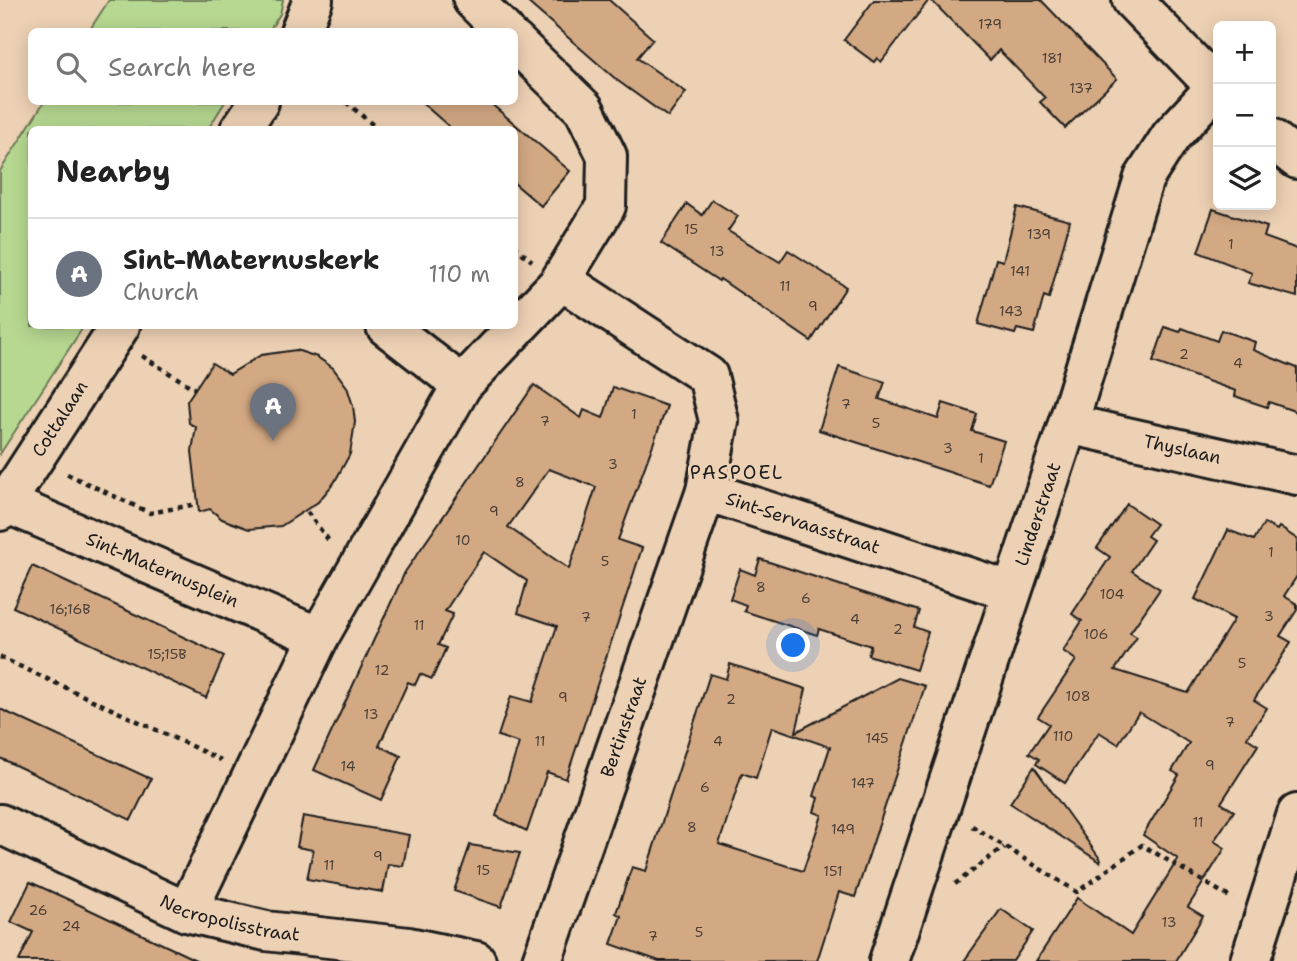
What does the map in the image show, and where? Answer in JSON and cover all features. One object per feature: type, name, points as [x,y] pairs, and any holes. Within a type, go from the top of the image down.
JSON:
[{"type":"street","points":[[302,28],[313,0]]},
{"type":"street","points":[[473,0],[501,28]]},
{"type":"street","points":[[1132,0],[1213,84]]},
{"type":"street","points":[[518,45],[584,109],[607,156],[606,206],[561,280],[518,326]]},
{"type":"street","name":"Linderstraat","points":[[889,961],[1010,592],[1069,424],[1144,178],[1171,136],[1213,92]]},
{"type":"street","points":[[243,126],[257,105]]},
{"type":"street","points":[[1276,142],[1297,159]]},
{"type":"street","name":"Sint-Servaasstraat","points":[[561,280],[708,376],[719,421],[706,491],[1010,592]]},
{"type":"street","points":[[390,329],[462,385]]},
{"type":"street","points":[[187,912],[319,637],[462,385],[515,329]]},
{"type":"street","name":"Cottalaan","points":[[3,507],[117,331]]},
{"type":"street","name":"Thyslaan","points":[[1069,424],[1297,475]]},
{"type":"street","name":"Bertinstraat","points":[[542,961],[706,491]]},
{"type":"street","name":"Sint-Maternusplein","points":[[3,507],[319,637]]},
{"type":"street","points":[[1250,961],[1297,814]]},
{"type":"street","name":"Necropolisstraat","points":[[0,824],[187,912],[266,931],[409,947],[476,961]]},
{"type":"path","points":[[350,105],[374,126]]},
{"type":"path","points":[[117,331],[195,389]]},
{"type":"path","points":[[35,459],[150,513],[197,504]]},
{"type":"path","points":[[0,657],[253,775]]},
{"type":"path","points":[[939,806],[1077,892],[1142,845],[1264,918]]},
{"type":"green space","points":[[109,0],[283,0],[280,14],[271,28],[91,28]]},
{"type":"green space","points":[[42,105],[223,105],[210,126],[29,126]]},
{"type":"green space","points":[[28,127],[28,329],[82,329],[0,454],[0,171]]},
{"type":"building","points":[[525,0],[609,0],[653,39],[637,58],[686,92],[668,117],[618,81]]},
{"type":"building","points":[[874,0],[929,0],[881,62],[877,58],[874,62],[844,40]]},
{"type":"building","points":[[931,0],[1041,0],[1117,79],[1065,128],[1040,102],[1045,98],[999,50],[990,60]]},
{"type":"building","points":[[424,105],[493,105],[517,126],[448,126]]},
{"type":"building","points":[[518,127],[570,171],[541,206],[518,186]]},
{"type":"building","points":[[712,200],[738,216],[728,231],[780,262],[788,250],[846,287],[811,341],[720,279],[719,281],[661,243],[687,204],[702,215]]},
{"type":"building","points":[[1017,207],[1070,221],[1049,298],[1044,296],[1034,333],[1017,329],[1015,334],[978,324],[996,259],[1003,261]]},
{"type":"building","points":[[1213,209],[1267,227],[1264,237],[1297,249],[1297,297],[1248,283],[1252,273],[1198,252]]},
{"type":"building","points":[[1165,327],[1180,332],[1182,328],[1217,341],[1221,330],[1255,342],[1253,350],[1297,368],[1297,412],[1269,402],[1267,407],[1252,402],[1235,396],[1236,391],[1153,362]]},
{"type":"building","points":[[296,350],[317,357],[333,368],[347,387],[353,406],[355,422],[350,454],[334,483],[318,502],[281,526],[249,529],[222,519],[210,509],[199,512],[192,451],[196,427],[189,423],[187,401],[212,363],[230,374],[261,355]]},
{"type":"building","points":[[839,367],[885,382],[879,399],[938,419],[943,403],[977,414],[972,431],[1004,441],[989,485],[819,430]]},
{"type":"building","points":[[534,385],[581,418],[584,410],[603,418],[613,387],[667,406],[618,540],[642,548],[631,582],[566,779],[547,772],[527,831],[496,816],[519,743],[498,736],[511,696],[532,702],[557,626],[518,613],[527,581],[484,552],[445,611],[453,614],[438,645],[446,648],[432,679],[420,674],[415,685],[408,682],[379,746],[401,756],[381,800],[314,770],[405,572]],"holes":[[[549,469],[596,487],[569,569],[508,527]]]},
{"type":"building","points":[[1127,504],[1156,524],[1147,536],[1153,540],[1132,571],[1160,589],[1130,633],[1137,637],[1115,670],[1188,693],[1234,619],[1195,599],[1228,530],[1254,540],[1264,523],[1277,530],[1279,527],[1297,539],[1297,576],[1284,596],[1297,604],[1297,610],[1280,636],[1291,642],[1254,700],[1267,708],[1247,738],[1258,745],[1221,803],[1234,811],[1214,841],[1225,848],[1188,907],[1203,916],[1176,961],[1036,961],[1077,898],[1131,935],[1178,859],[1143,835],[1179,775],[1172,771],[1189,743],[1139,712],[1118,744],[1099,732],[1065,783],[1036,764],[1039,759],[1029,753],[1049,724],[1038,717],[1076,660],[1063,651],[1082,621],[1072,614],[1110,557],[1097,548]]},
{"type":"building","points":[[760,559],[919,611],[914,627],[928,632],[916,670],[868,655],[871,646],[819,629],[817,635],[744,611],[746,605],[730,599],[740,569],[755,575]]},
{"type":"building","points":[[32,566],[224,656],[206,698],[13,607]]},
{"type":"building","points":[[730,664],[806,689],[796,732],[898,678],[925,686],[855,897],[839,892],[817,961],[659,961],[611,944],[621,916],[616,913],[632,867],[646,871],[710,674],[726,679]],"holes":[[[772,727],[830,747],[814,796],[818,798],[814,812],[822,815],[803,871],[719,844],[742,773],[756,778]]]},
{"type":"building","points":[[0,709],[151,779],[131,820],[0,758]]},
{"type":"building","points":[[1034,767],[1101,860],[1100,862],[1010,803]]},
{"type":"building","points":[[303,816],[409,835],[403,866],[388,864],[383,892],[307,879],[313,850],[297,847]]},
{"type":"building","points":[[470,845],[520,853],[501,907],[454,891]]},
{"type":"building","points":[[30,882],[198,961],[19,961],[33,932],[11,922]]},
{"type":"building","points":[[1001,909],[1033,931],[1013,961],[964,961]]},
{"type":"place","name":"Sint-Maternuskerk","points":[[273,441]]},
{"type":"district","name":"PASPOEL","points":[[737,472]]}]
